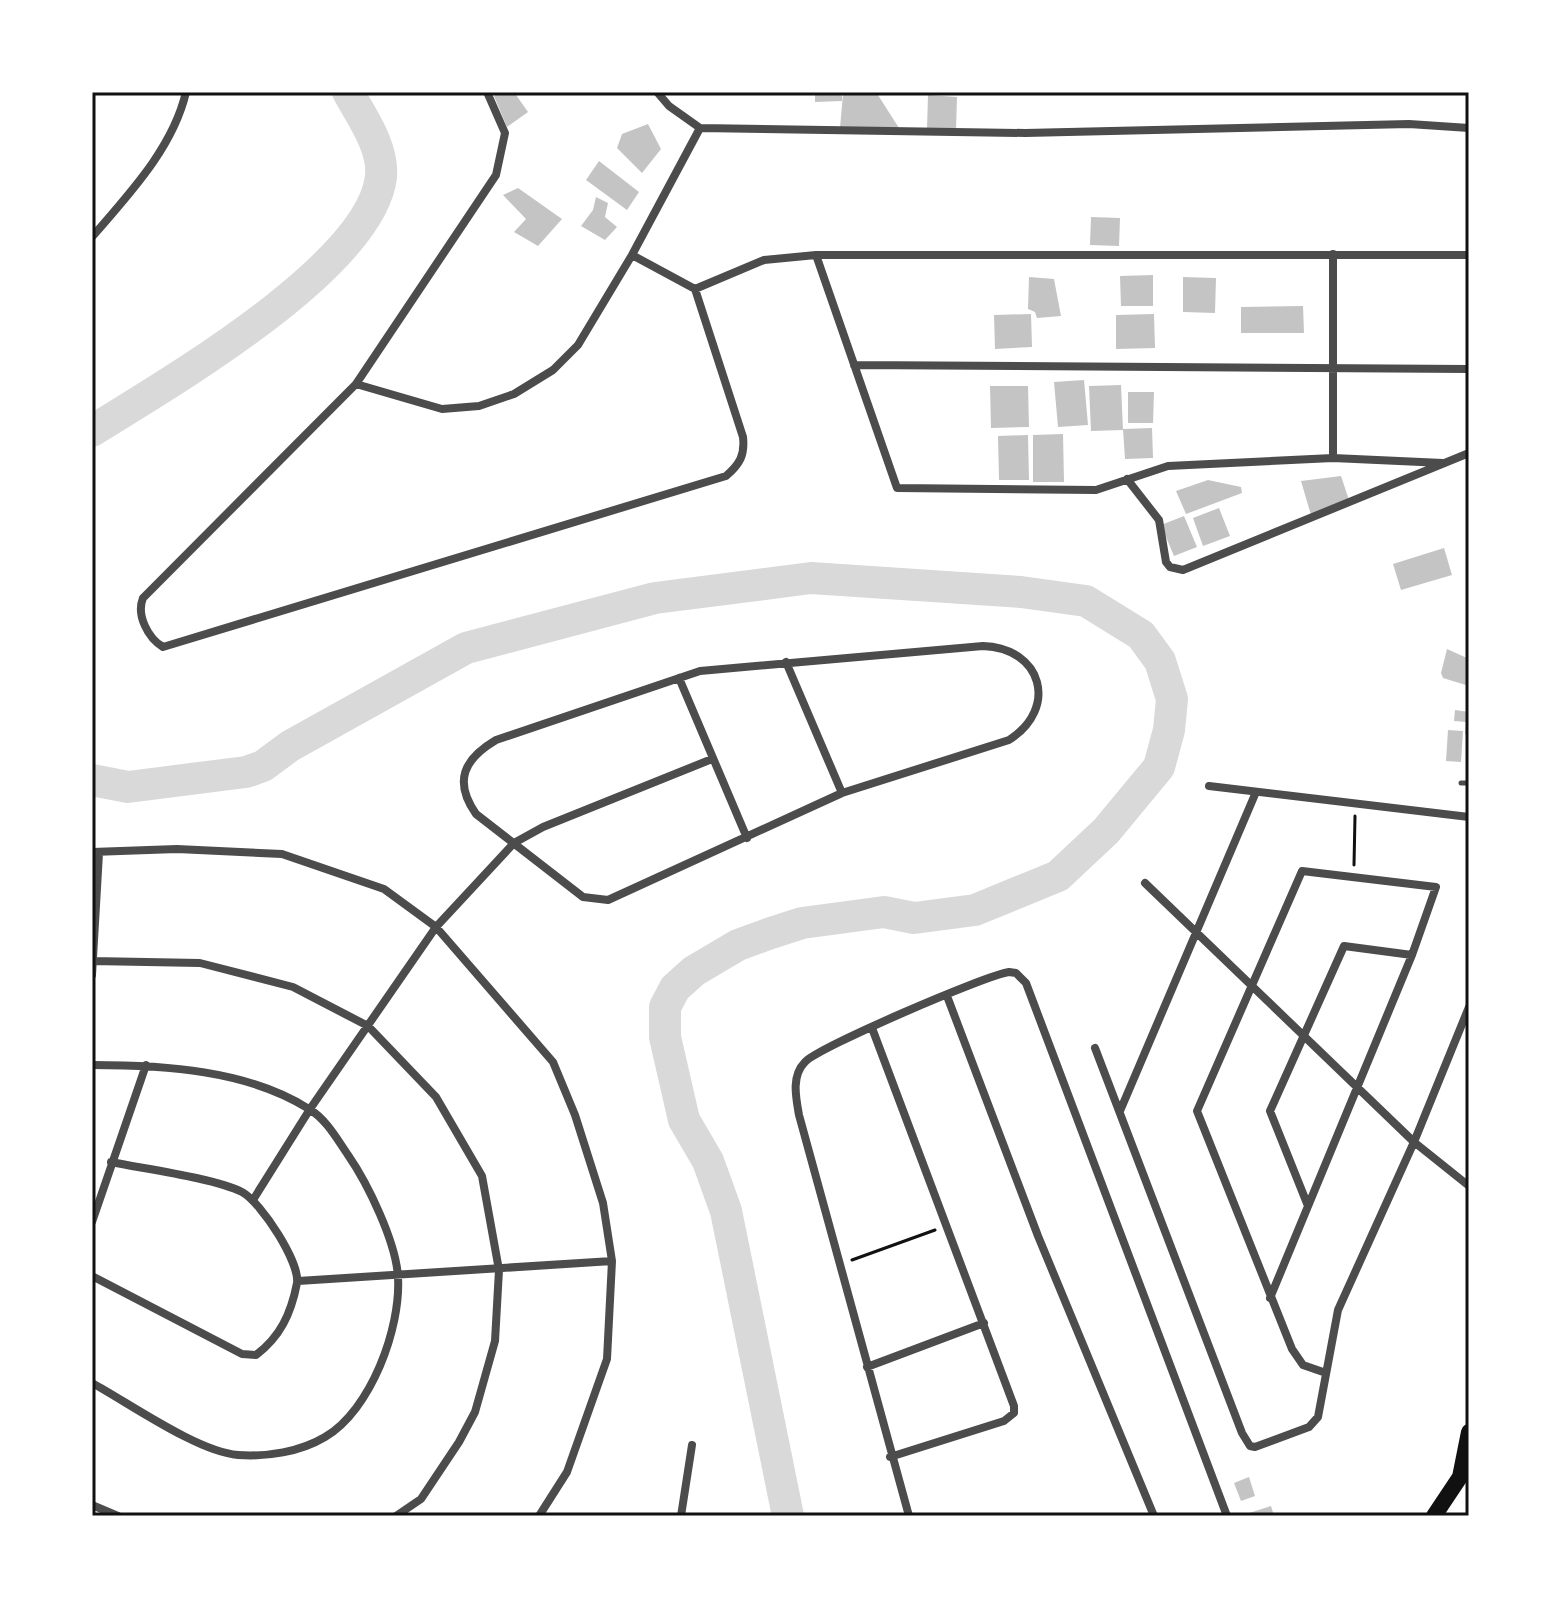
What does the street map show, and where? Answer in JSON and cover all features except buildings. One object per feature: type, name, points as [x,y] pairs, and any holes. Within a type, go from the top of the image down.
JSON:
[{"type":"main road","points":[[1434,1516],[1460,1477],[1469,1432]]},
{"type":"street","points":[[92,237],[137,184],[176,125],[186,92]]},
{"type":"street","points":[[487,92],[505,133],[496,175],[356,384],[143,598],[141,618],[158,644],[163,647],[726,476],[738,466],[745,451],[743,437],[695,289],[632,255]]},
{"type":"street","points":[[657,92],[669,106],[700,128],[1025,133],[1409,124],[1469,128]]},
{"type":"street","points":[[356,384],[442,409],[479,406],[514,394],[553,370],[578,345],[632,255],[700,128]]},
{"type":"street","points":[[1333,254],[1330,365],[1333,458]]},
{"type":"street","points":[[695,289],[764,260],[816,255],[1469,255]]},
{"type":"street","points":[[816,255],[897,488],[1096,490],[1168,466],[1333,458],[1443,463]]},
{"type":"street","points":[[854,365],[1330,365],[1469,369]]},
{"type":"street","points":[[1127,479],[1159,520],[1166,562],[1170,567],[1183,570],[1469,453]]},
{"type":"street","points":[[1001,647],[1028,663],[1038,682],[1039,702],[1033,719],[1023,731],[1009,740],[842,793],[747,838],[599,901],[583,897],[476,814],[467,801],[464,776],[476,752],[496,740],[679,678],[727,666],[786,662],[1001,647]]},
{"type":"street","points":[[786,662],[842,793]]},
{"type":"street","points":[[679,678],[747,838]]},
{"type":"street","points":[[253,1200],[310,1109],[436,927],[514,843],[543,827],[712,759]]},
{"type":"street","points":[[1209,786],[1469,817]]},
{"type":"street","points":[[1120,1112],[1256,792]]},
{"type":"street","points":[[92,975],[95,852],[177,849],[282,854],[384,889],[436,927],[553,1062],[575,1115],[603,1203],[612,1261],[607,1359],[567,1472],[539,1516]]},
{"type":"street","points":[[1270,1298],[1358,1089],[1436,887],[1302,871],[1197,1111],[1270,1298],[1297,1357],[1310,1369],[1326,1373]]},
{"type":"street","points":[[1145,883],[1414,1142],[1469,1186]]},
{"type":"street","points":[[1308,1206],[1270,1111],[1344,946],[1412,955]]},
{"type":"street","points":[[93,962],[200,963],[293,987],[368,1026],[436,1097],[482,1176],[499,1270],[495,1341],[475,1412],[421,1499],[396,1516]]},
{"type":"street","points":[[909,1516],[890,1457],[795,1093],[803,1063],[831,1044],[1001,973],[1016,973],[1026,983],[1227,1516]]},
{"type":"street","points":[[947,996],[1038,1236],[1154,1516]]},
{"type":"street","points":[[1095,1048],[1250,1446],[1263,1445],[1314,1423],[1338,1310],[1414,1142],[1469,1007]]},
{"type":"street","points":[[872,1028],[1012,1396],[1014,1413],[981,1431],[890,1457]]},
{"type":"street","points":[[92,1065],[146,1065],[255,1085],[310,1109],[327,1125],[362,1176],[389,1242],[398,1276],[387,1350],[353,1413],[329,1435],[299,1449],[237,1455],[207,1447],[92,1383]]},
{"type":"street","points":[[92,1222],[146,1065]]},
{"type":"street","points":[[92,1276],[242,1354],[256,1355],[282,1331],[298,1281],[276,1226],[253,1200],[229,1187],[111,1162]]},
{"type":"street","points":[[298,1281],[612,1261]]},
{"type":"street","points":[[867,1367],[984,1323]]},
{"type":"street","points":[[681,1516],[692,1445]]},
{"type":"street","points":[[92,1505],[118,1516]]},
{"type":"lane","points":[[1461,783],[1469,783]]},
{"type":"path","points":[[1353,877],[1356,803]]},
{"type":"path","points":[[841,1264],[947,1226]]},
{"type":"waterway","points":[[92,431],[214,354],[304,285],[342,248],[368,212],[381,177],[375,143],[348,92]]},
{"type":"waterway","points":[[92,780],[128,787],[246,772],[263,766],[290,746],[466,648],[655,598],[811,578],[1021,592],[1086,601],[1141,635],[1160,661],[1172,699],[1169,730],[1159,767],[1106,831],[1058,876],[975,910],[914,918],[884,912],[802,923],[771,933],[738,945],[694,971],[675,988],[665,1007],[665,1037],[684,1120],[708,1161],[726,1211],[788,1516]]}]
